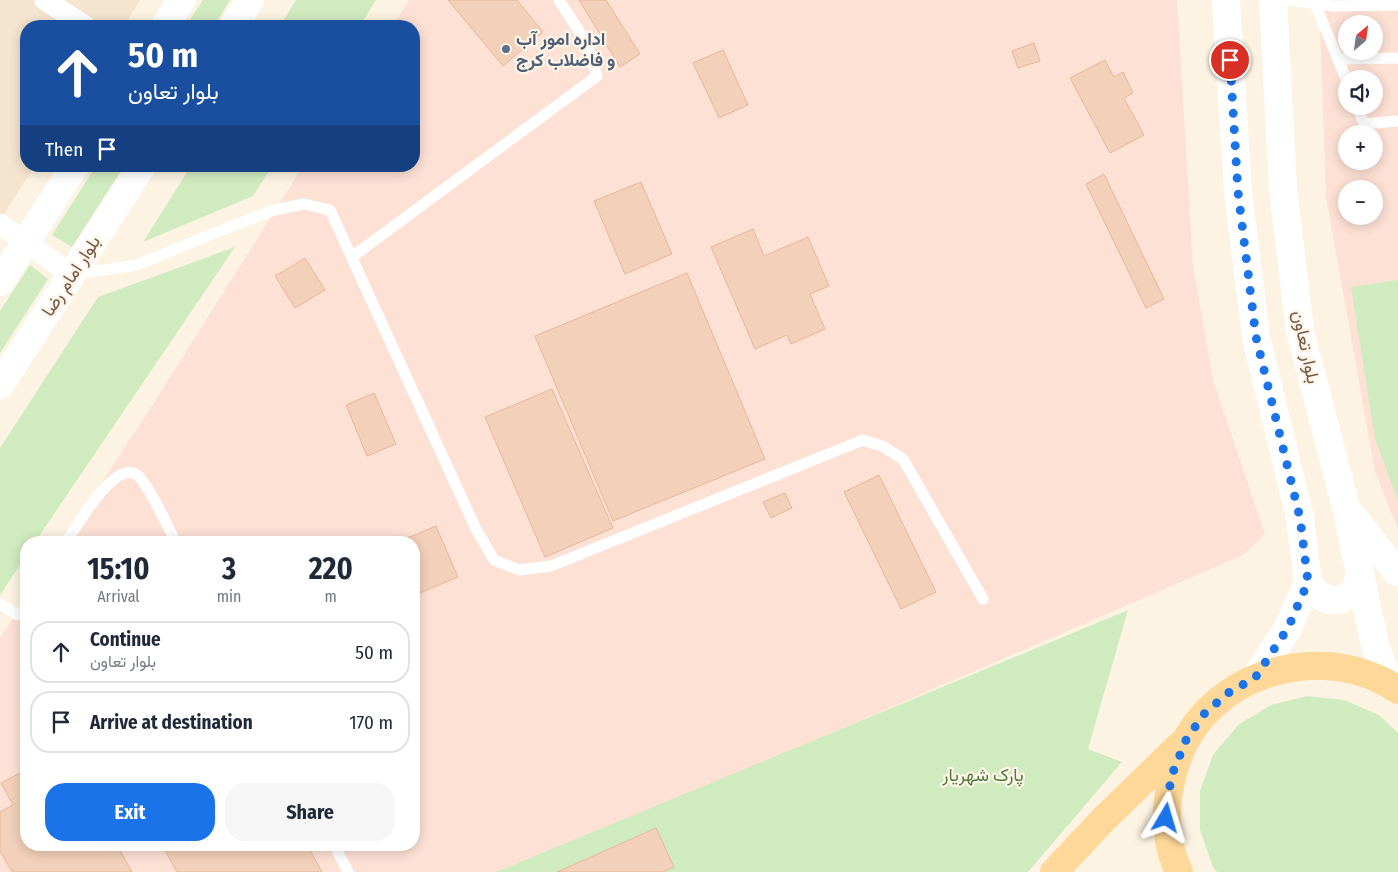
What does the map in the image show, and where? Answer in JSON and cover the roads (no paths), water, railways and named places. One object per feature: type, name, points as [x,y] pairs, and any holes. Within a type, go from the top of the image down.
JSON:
[{"type":"main road","points":[[169,20],[182,0]]},
{"type":"main road","points":[[237,20],[250,0]]},
{"type":"main road","points":[[1226,0],[1238,192],[1256,337],[1300,518],[1308,582],[1316,594],[1329,600],[1340,600],[1355,591],[1360,574]]},
{"type":"main road","name":"بلوار تعاون","points":[[1273,0],[1283,189],[1300,331],[1346,507],[1375,646],[1394,687]]},
{"type":"main road","points":[[0,282],[71,172]]},
{"type":"main road","name":"بلوار امام رضا","points":[[0,385],[138,172]]},
{"type":"main road","points":[[1346,507],[1398,572]]},
{"type":"main road","points":[[1255,678],[1288,628],[1308,582]]},
{"type":"main road","points":[[1054,872],[1186,740],[1204,714],[1228,693],[1255,678],[1288,668],[1324,665],[1358,670],[1394,687]]},
{"type":"main road","points":[[1179,872],[1173,858],[1166,818],[1171,777],[1186,740]]},
{"type":"street","points":[[45,0],[76,20]]},
{"type":"street","points":[[0,224],[72,275]]},
{"type":"lane","points":[[352,257],[597,76],[586,42],[560,0]]},
{"type":"lane","points":[[1290,0],[1333,6],[1398,5]]},
{"type":"lane","points":[[1316,4],[1338,59]]},
{"type":"lane","points":[[1383,58],[1398,58]]},
{"type":"lane","points":[[1360,115],[1364,124],[1398,121]]},
{"type":"lane","points":[[72,275],[137,265],[275,210],[304,204],[330,210],[475,527],[494,560],[519,570],[551,566],[862,440],[882,446],[903,459],[983,599]]},
{"type":"lane","points":[[70,536],[107,485],[117,476],[128,472],[137,474],[144,483],[173,536]]},
{"type":"lane","points":[[0,604],[17,615],[20,613]]},
{"type":"lane","points":[[337,851],[348,872]]},
{"type":"place","name":"اداره امور آب و فاضلاب کرج","points":[[506,49]]},
{"type":"park label","name":"پارک شهریار","points":[[983,775]]}]
